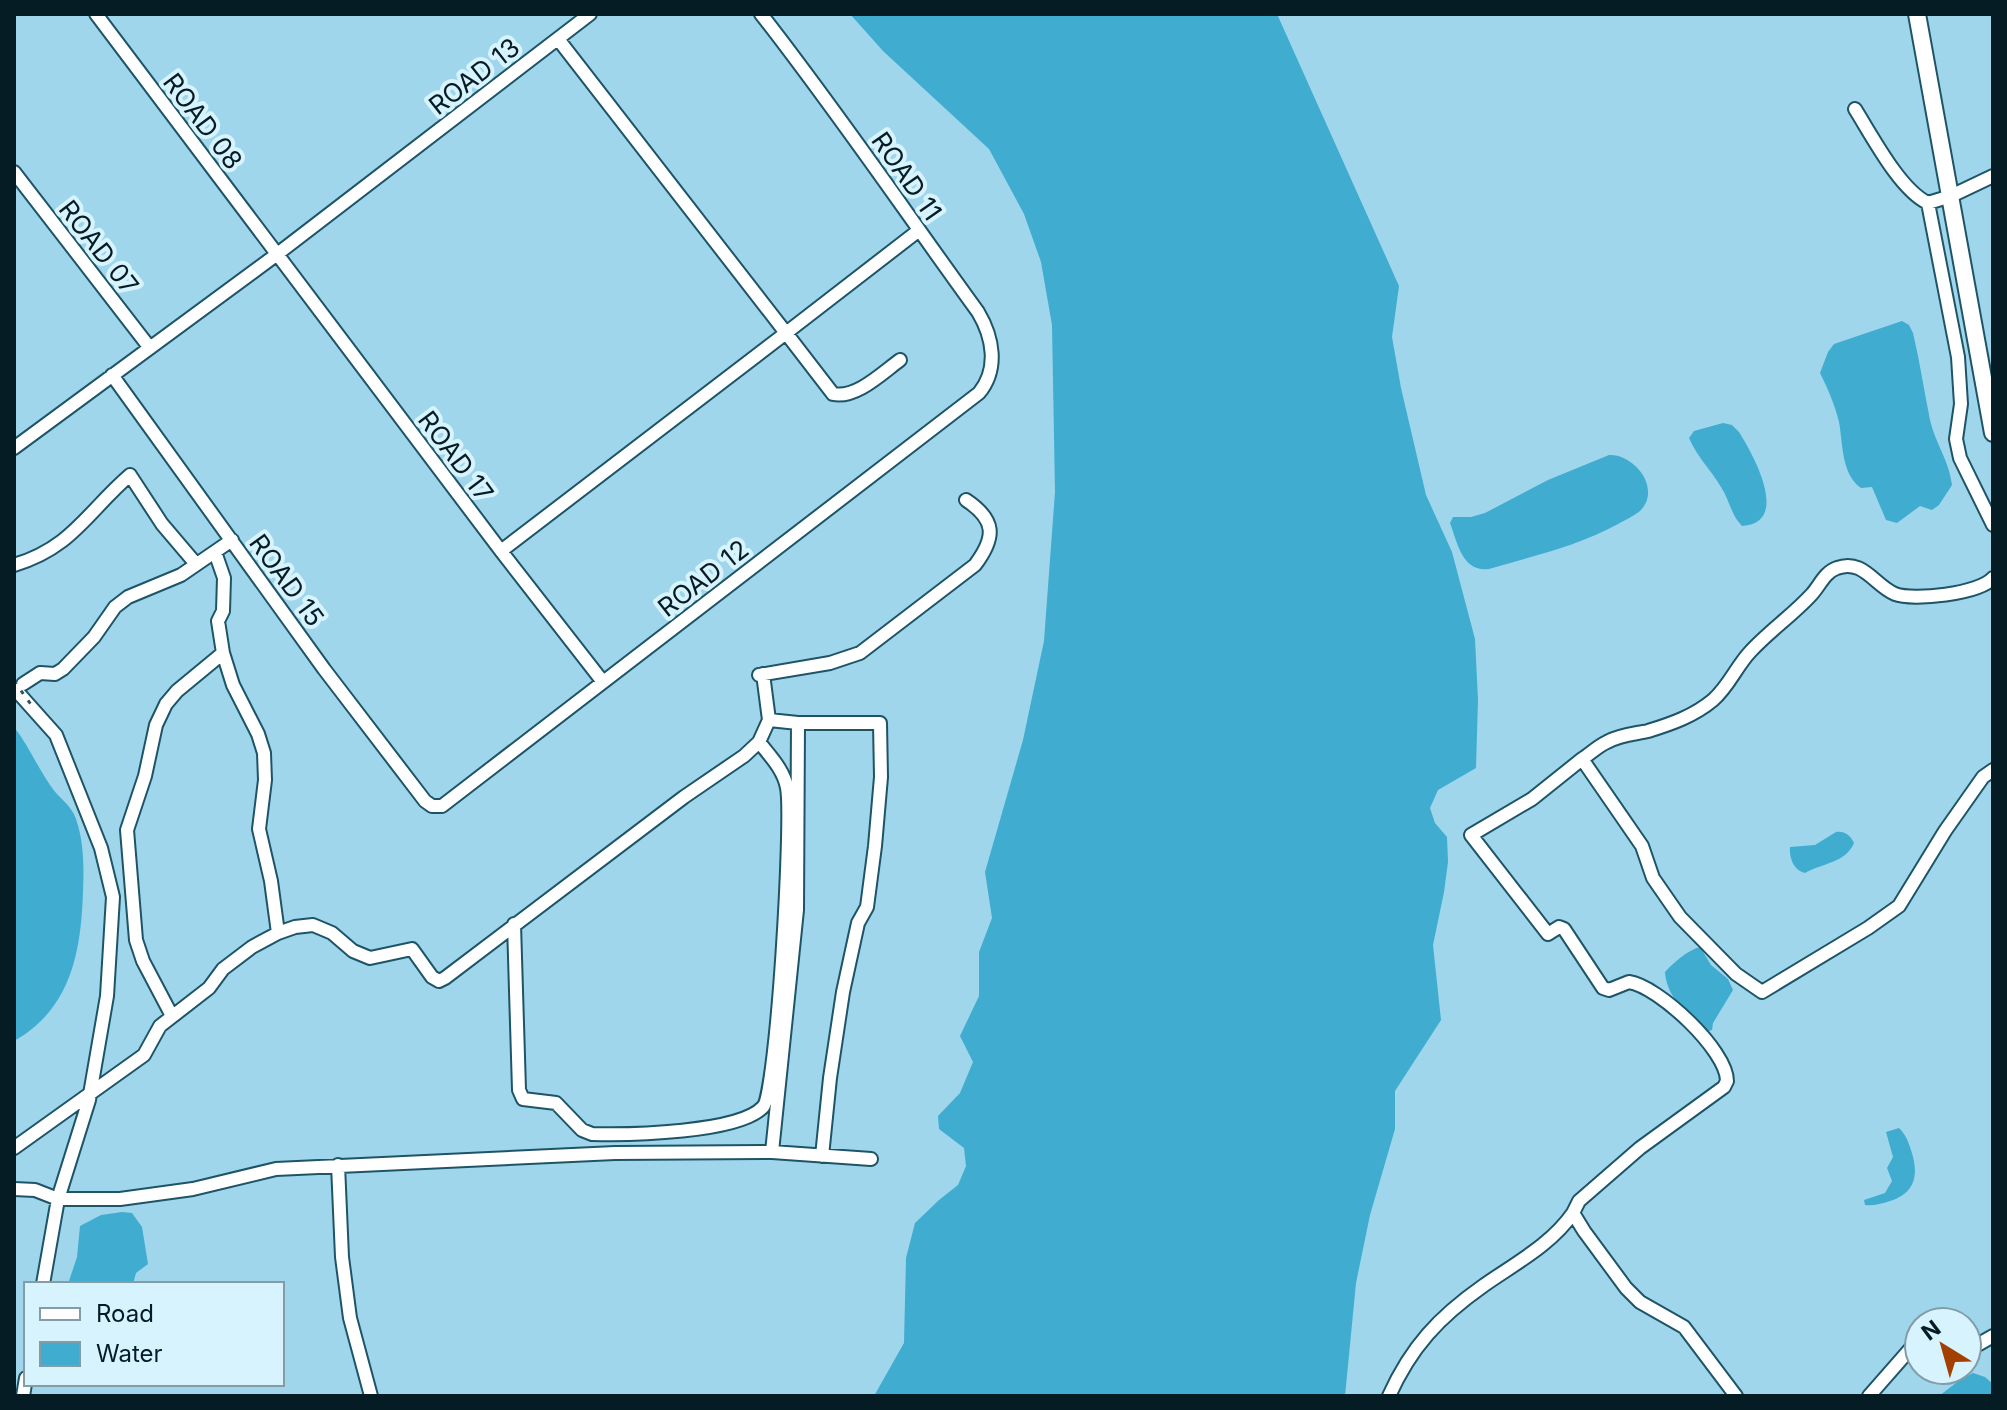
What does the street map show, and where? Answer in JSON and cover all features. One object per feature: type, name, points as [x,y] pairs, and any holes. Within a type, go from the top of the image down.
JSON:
[{"type":"main road","points":[[1917,14],[1993,433]]},
{"type":"street","name":"ROAD 08","points":[[96,14],[276,255]]},
{"type":"street","name":"ROAD 11","points":[[761,14],[838,115],[986,326],[992,373]]},
{"type":"street","name":"ROAD 13","points":[[14,448],[276,255],[584,16]]},
{"type":"street","points":[[558,39],[833,394],[840,395],[861,387],[900,360]]},
{"type":"street","points":[[1855,109],[1891,165],[1918,199],[1928,203],[1951,196],[1993,176]]},
{"type":"street","name":"ROAD 07","points":[[14,172],[150,348]]},
{"type":"street","points":[[1928,203],[1958,357],[1961,404],[1956,439],[1960,458],[1993,525]]},
{"type":"street","points":[[501,551],[918,231]]},
{"type":"street","name":"ROAD 17","points":[[276,255],[603,682]]},
{"type":"street","name":"ROAD 12","points":[[432,806],[442,806],[979,393],[992,373]]},
{"type":"street","name":"ROAD 15","points":[[112,375],[324,669],[425,801],[432,806]]},
{"type":"street","points":[[14,565],[37,557],[64,540],[84,524],[130,475],[162,524],[196,564]]},
{"type":"street","points":[[14,1148],[144,1055],[154,1033],[209,988],[231,961],[278,933],[313,925],[332,933],[353,951],[370,958],[412,949],[432,977],[439,981],[445,978],[759,742],[769,720],[761,674],[817,666],[860,653],[975,565],[987,550],[991,537],[990,524],[982,511],[966,500]]},
{"type":"street","points":[[43,1282],[58,1199],[90,1096],[107,996],[113,897],[101,848],[56,735],[18,686],[40,673],[55,674],[63,669],[94,637],[115,607],[128,597],[181,575],[232,540]]},
{"type":"street","points":[[215,552],[224,578],[223,611],[218,621],[223,653],[233,685],[258,734],[264,753],[265,780],[259,829],[271,881],[278,933]]},
{"type":"street","points":[[1389,1396],[1410,1354],[1455,1307],[1551,1238],[1573,1213],[1579,1201],[1640,1148],[1724,1087],[1727,1081],[1720,1059],[1702,1037],[1648,989],[1629,982],[1609,990],[1603,988],[1564,929],[1559,927],[1548,934],[1471,835],[1532,799],[1606,742],[1692,715],[1714,699],[1727,686],[1735,669],[1751,650],[1795,611],[1824,577],[1836,568],[1853,565],[1891,593],[1909,598],[1961,593],[1988,583],[1993,578]]},
{"type":"street","points":[[172,1016],[143,961],[136,940],[127,830],[149,761],[156,725],[166,704],[223,653]]},
{"type":"street","points":[[769,720],[880,723],[881,777],[867,907],[858,923],[843,992],[822,1156]]},
{"type":"street","points":[[772,1152],[797,910],[798,723]]},
{"type":"street","points":[[514,924],[519,1090],[523,1099],[556,1103],[582,1130],[592,1134],[668,1131],[729,1124],[755,1114],[766,1105],[770,1087],[780,985],[788,838],[788,790],[784,777],[759,742]]},
{"type":"street","points":[[1582,759],[1642,846],[1653,878],[1680,917],[1726,965],[1756,991],[1762,992],[1899,906],[1945,831],[1983,777],[1993,770]]},
{"type":"street","points":[[14,1189],[35,1190],[58,1199],[120,1199],[156,1196],[276,1169],[615,1153],[772,1152],[871,1159]]},
{"type":"street","points":[[338,1165],[342,1257],[350,1318],[371,1396]]},
{"type":"street","points":[[1573,1213],[1626,1288],[1640,1302],[1684,1327],[1736,1396]]},
{"type":"street","points":[[1869,1396],[1903,1357]]},
{"type":"water","points":[[850,14],[1277,14],[1399,286],[1392,337],[1401,388],[1426,495],[1452,552],[1475,639],[1478,700],[1476,768],[1438,790],[1430,808],[1435,823],[1447,837],[1448,862],[1433,945],[1441,1020],[1395,1091],[1395,1129],[1370,1215],[1356,1283],[1345,1396],[874,1396],[904,1343],[906,1258],[915,1223],[958,1185],[966,1166],[964,1148],[939,1129],[938,1116],[960,1093],[973,1062],[960,1036],[979,996],[979,952],[992,918],[985,872],[1023,740],[1044,641],[1055,492],[1052,325],[1041,262],[1024,214],[989,149],[883,51]]},
{"type":"water","points":[[1902,321],[1909,325],[1913,333],[1930,420],[1952,485],[1932,510],[1920,506],[1897,523],[1886,520],[1872,487],[1861,488],[1850,475],[1844,458],[1839,422],[1820,373],[1834,344]]},
{"type":"water","points":[[1723,423],[1732,425],[1739,432],[1753,456],[1767,501],[1764,513],[1757,522],[1742,526],[1689,438],[1694,431]]},
{"type":"water","points":[[1609,455],[1628,460],[1647,483],[1646,502],[1638,513],[1587,538],[1489,569],[1473,566],[1462,555],[1450,523],[1453,517],[1485,513],[1548,480]]},
{"type":"water","points":[[14,727],[50,785],[74,814],[81,837],[83,874],[82,914],[69,977],[49,1013],[14,1041]]},
{"type":"water","points":[[1836,832],[1847,834],[1854,843],[1845,855],[1805,873],[1795,867],[1790,847],[1815,845]]},
{"type":"water","points":[[1700,947],[1711,965],[1728,979],[1733,990],[1712,1030],[1706,1032],[1674,998],[1665,972],[1681,957]]},
{"type":"water","points":[[1899,1128],[1913,1159],[1913,1182],[1899,1197],[1880,1204],[1865,1205],[1864,1200],[1885,1193],[1892,1181],[1887,1168],[1893,1157],[1886,1132]]},
{"type":"water","points":[[132,1213],[142,1227],[148,1264],[136,1273],[134,1282],[69,1282],[77,1257],[80,1226],[101,1215]]},
{"type":"water","points":[[1983,1376],[1993,1384],[1993,1396],[1939,1396],[1952,1386],[1983,1386]]},
{"type":"railway","points":[[14,681],[32,706]]}]
